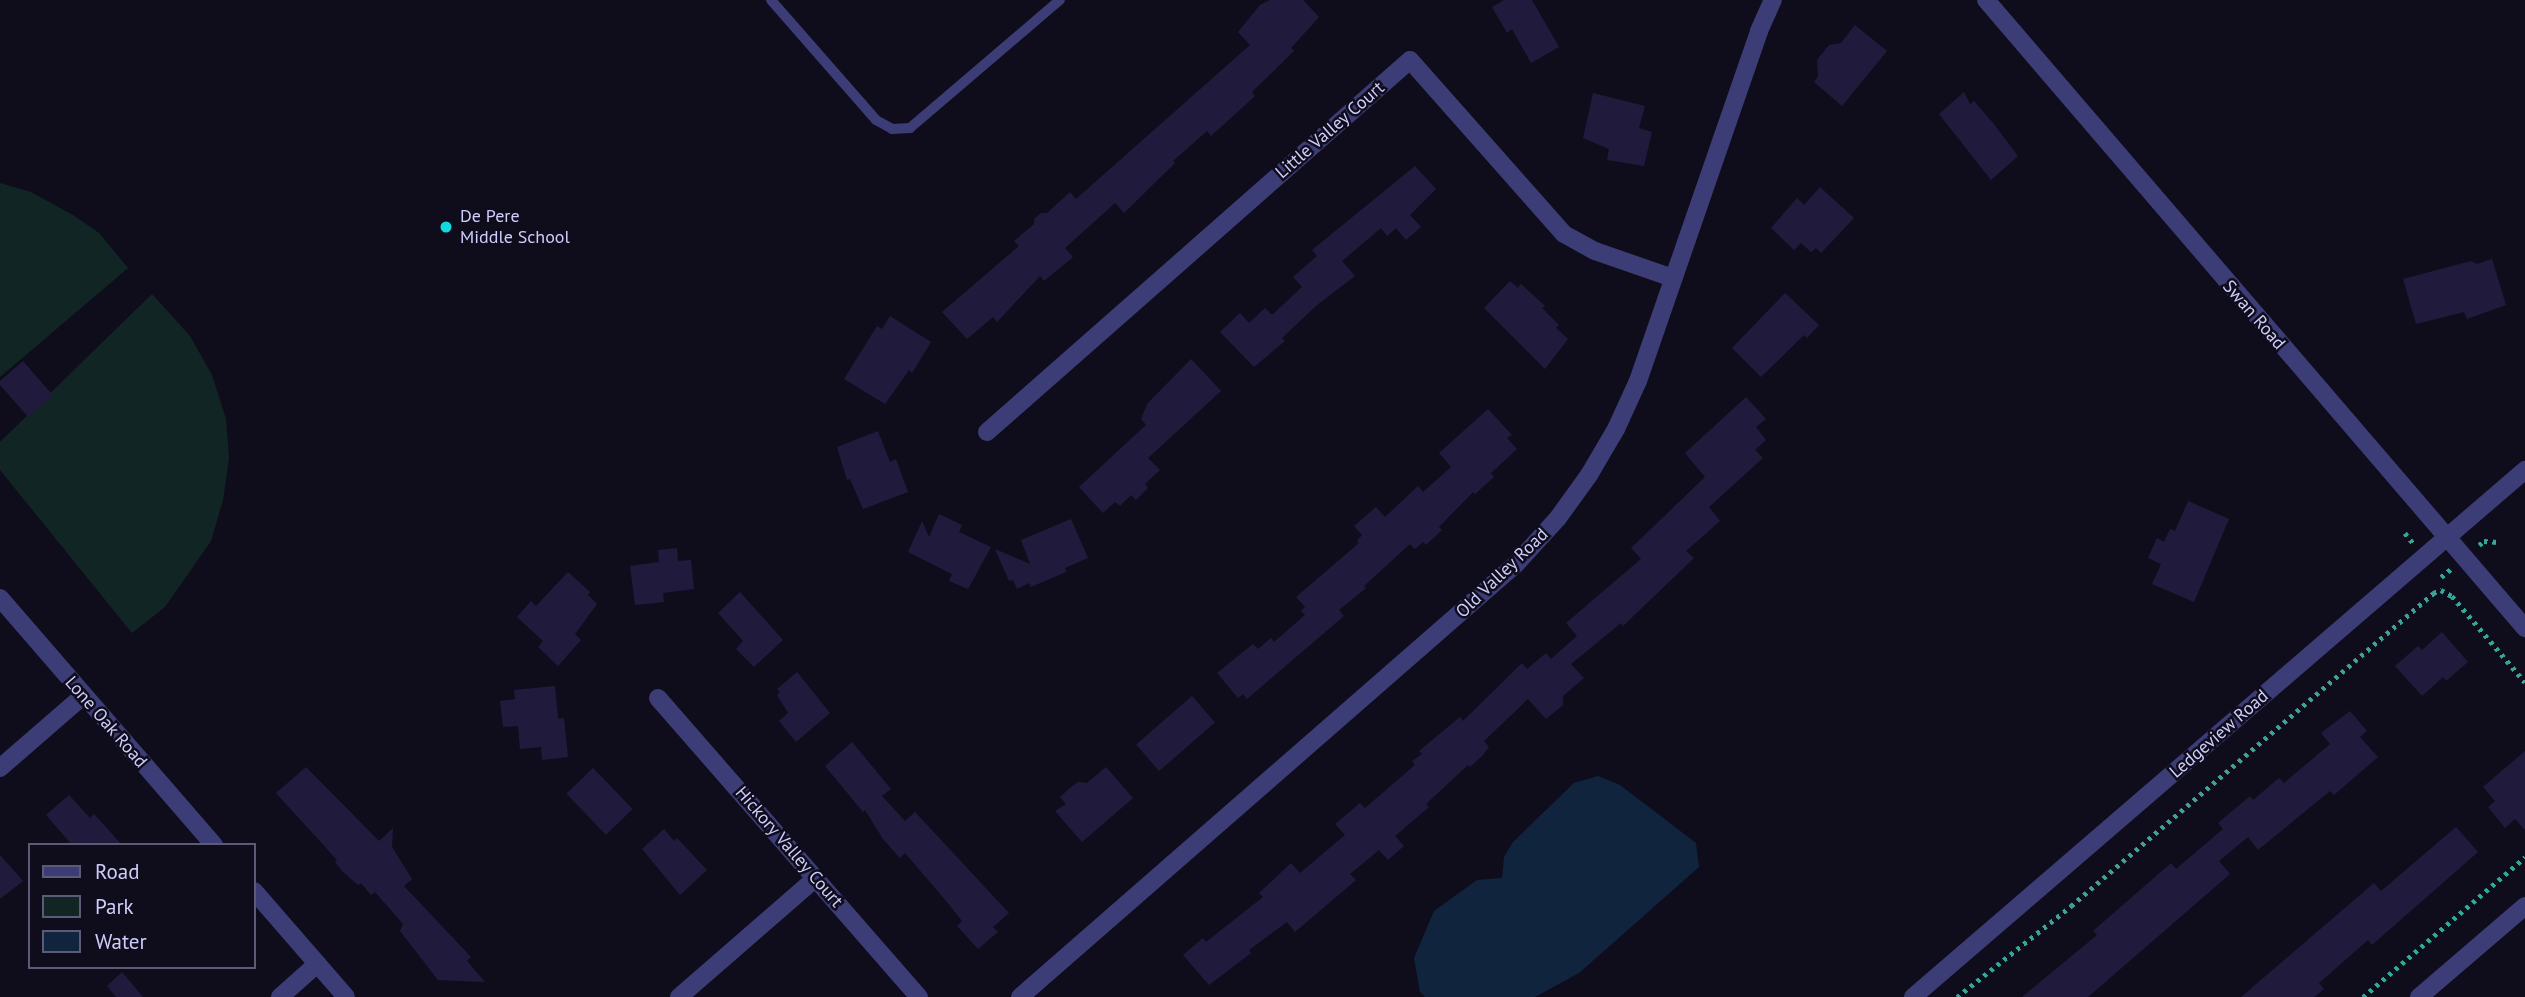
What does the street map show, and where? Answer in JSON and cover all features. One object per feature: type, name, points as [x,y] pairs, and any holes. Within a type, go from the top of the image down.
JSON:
[{"type":"street","name":"Old Valley Road","points":[[1020,997],[1516,564],[1558,518],[1590,475],[1616,429],[1638,381],[1759,31],[1773,0]]},
{"type":"street","name":"Swan Road","points":[[1986,0],[2525,628]]},
{"type":"street","name":"Little Valley Court","points":[[987,432],[1410,60],[1564,234],[1595,251],[1673,278]]},
{"type":"street","name":"Ledgeview Road","points":[[1913,997],[2525,470]]},
{"type":"street","name":"Lone Oak Road","points":[[0,598],[212,843]]},
{"type":"street","points":[[0,768],[83,695]]},
{"type":"street","name":"Hickory Valley Court","points":[[658,698],[919,997]]},
{"type":"street","points":[[679,997],[816,878]]},
{"type":"street","points":[[256,893],[346,997]]},
{"type":"street","points":[[2419,997],[2525,906]]},
{"type":"street","points":[[280,997],[317,964]]},
{"type":"lane","points":[[771,0],[876,120],[892,129],[910,128],[1060,0]]},
{"type":"path","points":[[1957,997],[2071,906],[2433,593],[2441,590],[2452,596],[2525,681]]},
{"type":"path","points":[[2363,997],[2525,857]]},
{"type":"green space","points":[[0,183],[31,192],[73,215],[99,233],[128,268],[0,377]]},
{"type":"green space","points":[[152,294],[190,336],[212,375],[226,419],[229,458],[223,500],[211,541],[165,607],[132,633],[0,470],[0,442]]},
{"type":"water","points":[[1598,776],[1620,785],[1696,843],[1699,867],[1579,973],[1535,997],[1425,997],[1420,992],[1414,958],[1434,911],[1477,880],[1502,878],[1504,857],[1513,842],[1574,783]]},
{"type":"building","points":[[1270,0],[1303,0],[1319,17],[1291,48],[1294,51],[1252,92],[1255,96],[1211,136],[1207,131],[1173,161],[1175,163],[1124,213],[1115,203],[1065,248],[1073,257],[1044,281],[1040,276],[997,322],[993,317],[967,339],[942,312],[1019,246],[1014,241],[1034,224],[1034,219],[1041,213],[1047,213],[1070,192],[1076,199],[1250,45],[1238,32],[1260,5]]},
{"type":"building","points":[[1504,0],[1532,0],[1559,47],[1531,63],[1512,29],[1507,33],[1492,7]]},
{"type":"building","points":[[1855,25],[1887,51],[1842,106],[1814,82],[1818,76],[1817,60],[1829,45],[1841,43]]},
{"type":"building","points":[[1964,92],[1970,104],[1974,101],[2018,156],[1991,180],[1939,114]]},
{"type":"building","points":[[1593,93],[1645,106],[1639,128],[1652,132],[1644,166],[1607,160],[1609,149],[1583,138]]},
{"type":"building","points":[[1415,166],[1436,189],[1410,215],[1421,227],[1406,240],[1396,228],[1387,236],[1381,228],[1342,261],[1355,276],[1317,305],[1282,338],[1285,341],[1254,367],[1220,332],[1240,313],[1249,323],[1265,308],[1272,315],[1302,287],[1293,277],[1317,256],[1312,250]]},
{"type":"building","points":[[1820,187],[1854,218],[1821,253],[1816,248],[1811,252],[1801,243],[1794,250],[1771,228],[1797,198],[1804,205]]},
{"type":"building","points":[[2492,259],[2506,305],[2467,319],[2464,312],[2416,324],[2403,279],[2471,261],[2477,264]]},
{"type":"building","points":[[1510,281],[1518,288],[1521,284],[1545,306],[1542,308],[1559,325],[1556,328],[1568,339],[1545,369],[1484,308]]},
{"type":"building","points":[[1785,293],[1819,325],[1807,338],[1804,335],[1761,377],[1732,348]]},
{"type":"building","points":[[890,316],[931,342],[912,373],[909,370],[885,404],[844,379],[877,326],[882,329]]},
{"type":"building","points":[[1191,359],[1221,391],[1148,458],[1160,470],[1145,484],[1148,488],[1136,500],[1131,495],[1120,506],[1115,502],[1103,513],[1079,487],[1146,425],[1141,419],[1147,404]]},
{"type":"building","points":[[23,361],[53,396],[28,417],[0,385],[0,381]]},
{"type":"building","points":[[1746,397],[1766,419],[1756,427],[1766,440],[1755,450],[1763,458],[1709,507],[1720,521],[1686,551],[1694,558],[1623,626],[1621,623],[1571,664],[1584,678],[1563,696],[1563,705],[1546,719],[1528,699],[1484,741],[1489,747],[1483,755],[1470,767],[1468,765],[1426,804],[1429,807],[1395,836],[1404,846],[1388,860],[1379,850],[1350,874],[1356,880],[1295,932],[1287,922],[1209,985],[1183,955],[1203,938],[1206,942],[1263,897],[1259,893],[1291,863],[1300,873],[1345,835],[1335,824],[1360,803],[1365,808],[1415,765],[1412,761],[1422,754],[1419,751],[1460,717],[1463,721],[1522,663],[1527,669],[1546,653],[1551,659],[1577,636],[1566,623],[1641,559],[1631,548],[1705,477],[1685,453]]},
{"type":"building","points":[[1488,409],[1512,435],[1507,438],[1517,449],[1491,473],[1494,477],[1475,494],[1473,492],[1439,527],[1442,530],[1426,545],[1423,542],[1415,549],[1410,544],[1364,586],[1366,588],[1339,610],[1344,616],[1247,699],[1243,694],[1238,698],[1217,673],[1253,644],[1258,649],[1271,638],[1274,642],[1305,615],[1301,611],[1305,607],[1296,597],[1359,543],[1357,541],[1362,535],[1354,526],[1376,507],[1385,517],[1418,486],[1423,492],[1451,467],[1439,453]]},
{"type":"building","points":[[878,431],[890,462],[896,459],[908,492],[863,509],[850,479],[847,480],[837,447]]},
{"type":"building","points":[[2188,501],[2229,519],[2194,602],[2152,584],[2161,564],[2148,558],[2157,538],[2164,542],[2170,529],[2175,531]]},
{"type":"building","points":[[939,514],[962,525],[959,532],[991,547],[968,589],[949,581],[952,574],[908,552],[922,521],[929,537]]},
{"type":"building","points":[[1071,519],[1088,558],[1065,568],[1066,572],[1031,587],[1029,583],[1017,589],[1013,580],[1009,581],[995,549],[1030,564],[1021,540]]},
{"type":"building","points":[[677,548],[678,561],[691,560],[694,589],[663,593],[664,602],[635,605],[630,566],[659,562],[658,550]]},
{"type":"building","points":[[568,572],[590,592],[588,595],[597,604],[575,634],[581,640],[558,666],[538,647],[543,641],[517,617],[531,601],[536,606]]},
{"type":"building","points":[[740,592],[783,640],[754,667],[736,649],[743,641],[718,613]]},
{"type":"building","points":[[2442,632],[2468,662],[2446,681],[2443,677],[2422,696],[2395,666],[2418,646],[2422,650]]},
{"type":"building","points":[[797,672],[830,713],[796,742],[779,721],[788,713],[777,695],[780,692],[777,689]]},
{"type":"building","points":[[555,686],[558,719],[564,718],[568,757],[542,760],[541,747],[520,749],[518,726],[503,727],[500,701],[515,699],[514,690]]},
{"type":"building","points":[[1192,696],[1215,722],[1159,771],[1136,745]]},
{"type":"building","points":[[2350,711],[2367,731],[2360,737],[2378,757],[2334,795],[2330,791],[2258,850],[2248,837],[2219,861],[2230,874],[2088,997],[2022,997],[2097,935],[2093,931],[2171,863],[2176,869],[2223,829],[2218,823],[2250,796],[2253,800],[2279,778],[2284,783],[2330,744],[2321,733]]},
{"type":"building","points":[[852,742],[891,789],[882,796],[905,821],[915,812],[1009,913],[993,927],[998,932],[978,949],[957,926],[962,921],[947,902],[905,853],[900,858],[883,839],[865,810],[863,812],[825,766]]},
{"type":"building","points":[[2525,751],[2525,830],[2515,819],[2505,828],[2488,807],[2495,801],[2483,787]]},
{"type":"building","points":[[306,767],[379,841],[393,828],[392,847],[412,879],[404,886],[471,957],[467,961],[485,982],[438,980],[400,931],[403,924],[375,892],[371,895],[361,883],[358,885],[342,871],[335,862],[337,860],[276,793]]},
{"type":"building","points":[[1106,767],[1133,798],[1082,842],[1055,811],[1066,804],[1060,797],[1071,787],[1078,782],[1087,783]]},
{"type":"building","points":[[593,768],[633,809],[606,835],[566,794]]},
{"type":"building","points":[[69,795],[90,818],[94,814],[120,843],[70,843],[46,815]]},
{"type":"building","points":[[2456,827],[2478,852],[2372,945],[2368,940],[2319,983],[2324,989],[2314,997],[2241,997],[2374,883],[2381,891]]},
{"type":"building","points":[[664,829],[674,841],[677,838],[707,870],[680,895],[642,849]]},
{"type":"building","points":[[0,855],[23,881],[0,899]]},
{"type":"building","points":[[122,972],[143,997],[116,997],[107,986]]},
{"type":"place","name":"De Pere Middle School","points":[[446,227]]}]
